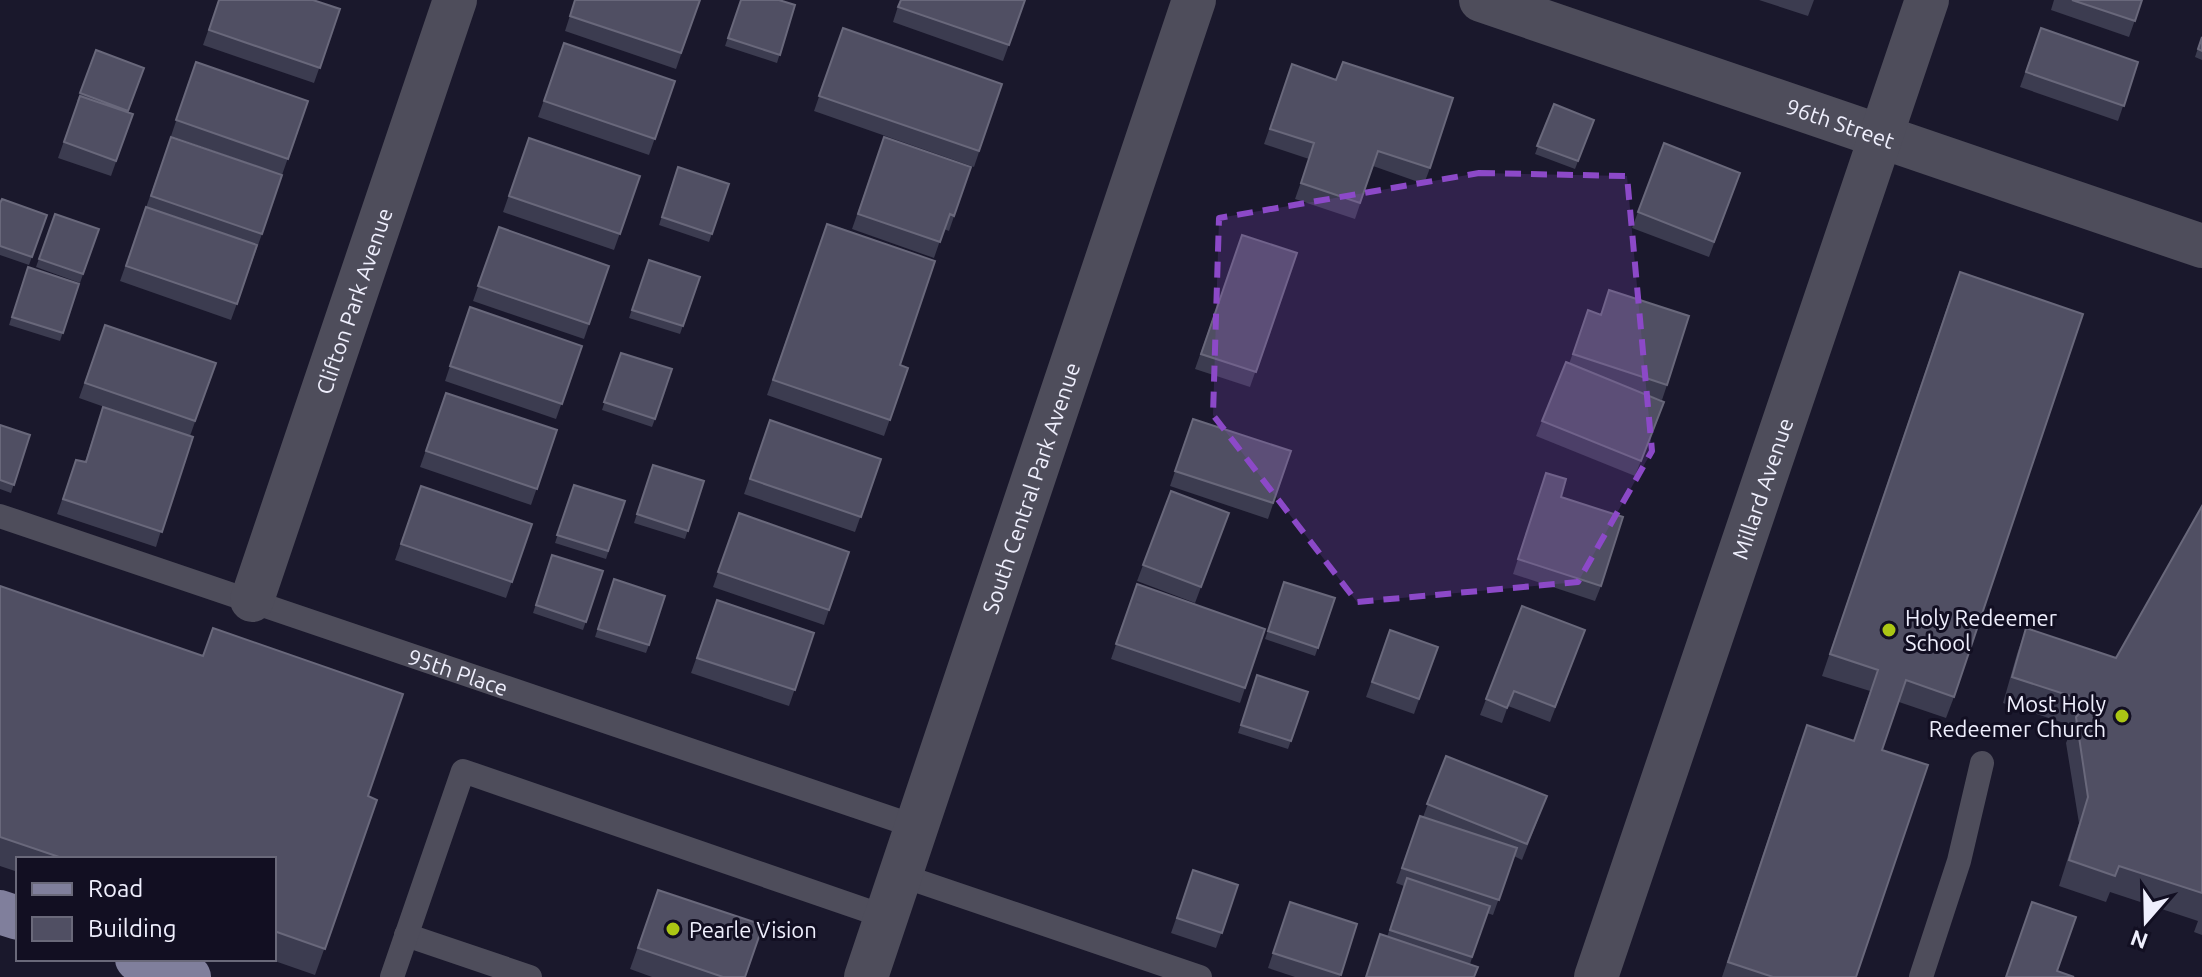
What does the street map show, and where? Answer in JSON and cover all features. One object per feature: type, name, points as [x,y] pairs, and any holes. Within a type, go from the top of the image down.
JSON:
[{"type":"main road","points":[[143,961],[189,977]]},
{"type":"street","name":"Clifton Park Avenue","points":[[252,600],[455,0]]},
{"type":"street","name":"South Central Park Avenue","points":[[866,977],[1194,0]]},
{"type":"street","name":"96th Street","points":[[1481,0],[1560,13],[1881,137],[2202,246]]},
{"type":"street","name":"Millard Avenue","points":[[1596,977],[1927,0]]},
{"type":"lane","name":"95th Place","points":[[0,516],[917,827]]},
{"type":"lane","points":[[1921,977],[1959,861],[1982,763]]},
{"type":"lane","points":[[392,977],[463,771],[886,917]]},
{"type":"lane","points":[[900,875],[1200,977]]},
{"type":"lane","points":[[406,935],[530,977]]},
{"type":"highlighted area","points":[[1479,173],[1627,176],[1652,451],[1578,582],[1357,602],[1213,415],[1219,218]]},
{"type":"building","points":[[219,0],[313,0],[340,9],[320,68],[209,30]]},
{"type":"building","points":[[575,0],[700,0],[681,53],[570,16]]},
{"type":"building","points":[[741,0],[779,0],[795,5],[780,55],[728,38]]},
{"type":"building","points":[[901,0],[1025,0],[1009,45],[898,7]]},
{"type":"building","points":[[2072,0],[2142,0],[2135,21]]},
{"type":"building","points":[[843,28],[1002,84],[979,151],[819,96]]},
{"type":"building","points":[[2041,28],[2138,62],[2124,106],[2026,72]]},
{"type":"building","points":[[564,43],[675,81],[655,139],[544,101]]},
{"type":"building","points":[[96,50],[144,68],[128,111],[80,93]]},
{"type":"building","points":[[196,62],[308,101],[288,159],[176,120]]},
{"type":"building","points":[[1343,62],[1453,98],[1430,168],[1378,151],[1360,203],[1301,183],[1314,143],[1270,129],[1292,64],[1336,80]]},
{"type":"building","points":[[80,96],[133,114],[116,161],[64,142]]},
{"type":"building","points":[[1554,104],[1594,120],[1578,161],[1537,146]]},
{"type":"building","points":[[171,137],[282,175],[262,234],[151,196]]},
{"type":"building","points":[[884,137],[971,167],[954,216],[950,214],[940,242],[858,214]]},
{"type":"building","points":[[529,138],[640,176],[620,234],[509,196]]},
{"type":"building","points":[[1664,143],[1740,173],[1714,242],[1638,212]]},
{"type":"building","points":[[678,167],[729,184],[712,234],[662,217]]},
{"type":"building","points":[[2,199],[47,215],[32,257],[0,246]]},
{"type":"building","points":[[146,207],[257,245],[237,304],[126,266]]},
{"type":"building","points":[[55,214],[99,229],[83,274],[39,259]]},
{"type":"building","points":[[827,224],[935,261],[900,365],[908,368],[890,420],[773,380]]},
{"type":"building","points":[[499,227],[609,266],[589,324],[478,286]]},
{"type":"building","points":[[1242,235],[1297,253],[1256,372],[1201,354]]},
{"type":"building","points":[[649,260],[700,277],[683,326],[632,310]]},
{"type":"building","points":[[28,267],[79,284],[63,333],[12,317]]},
{"type":"building","points":[[1960,272],[2083,314],[1954,697],[1906,680],[1882,750],[1928,765],[1856,977],[1773,977],[1728,962],[1807,725],[1854,741],[1878,670],[1830,654]]},
{"type":"building","points":[[1609,290],[1689,316],[1667,385],[1573,354],[1588,310],[1601,315]]},
{"type":"building","points":[[470,307],[582,346],[562,404],[450,366]]},
{"type":"building","points":[[105,325],[216,363],[195,421],[85,383]]},
{"type":"building","points":[[621,353],[672,369],[655,419],[604,402]]},
{"type":"building","points":[[1566,362],[1664,402],[1641,461],[1542,421]]},
{"type":"building","points":[[446,393],[557,430],[537,489],[426,451]]},
{"type":"building","points":[[103,407],[193,437],[162,532],[63,499],[76,460],[86,462]]},
{"type":"building","points":[[1193,419],[1291,451],[1273,503],[1175,471]]},
{"type":"building","points":[[770,420],[881,459],[861,517],[750,479]]},
{"type":"building","points":[[0,425],[30,435],[14,485],[0,480]]},
{"type":"building","points":[[653,465],[704,481],[688,531],[637,514]]},
{"type":"building","points":[[1546,473],[1566,479],[1561,497],[1623,517],[1601,586],[1518,559]]},
{"type":"building","points":[[574,485],[625,501],[608,551],[557,535]]},
{"type":"building","points":[[421,486],[532,524],[512,582],[401,544]]},
{"type":"building","points":[[1171,491],[1229,513],[1201,587],[1143,565]]},
{"type":"building","name":"Most Holy Redeemer Church","points":[[2202,506],[2202,893],[2119,866],[2115,876],[2069,860],[2088,797],[2076,717],[2089,702],[2012,677],[2026,628],[2116,658]]},
{"type":"building","points":[[739,513],[849,552],[829,610],[718,572]]},
{"type":"building","points":[[552,555],[603,571],[586,622],[536,605]]},
{"type":"building","points":[[614,579],[665,596],[649,645],[598,629]]},
{"type":"building","points":[[1284,582],[1335,598],[1318,648],[1268,631]]},
{"type":"building","points":[[1137,584],[1265,629],[1245,688],[1116,644]]},
{"type":"building","points":[[0,586],[203,656],[213,628],[403,694],[368,796],[377,800],[325,949],[276,932],[276,857],[59,857],[0,837]]},
{"type":"building","points":[[717,600],[814,633],[795,690],[697,658]]},
{"type":"building","points":[[1522,606],[1585,630],[1555,707],[1514,691],[1507,708],[1486,699]]},
{"type":"building","points":[[1390,630],[1438,647],[1419,699],[1372,682]]},
{"type":"building","points":[[1257,675],[1308,692],[1291,741],[1241,725]]},
{"type":"building","points":[[1446,756],[1547,796],[1527,844],[1427,804]]},
{"type":"building","points":[[1420,816],[1517,848],[1499,900],[1402,868]]},
{"type":"building","points":[[1193,870],[1238,885],[1222,933],[1177,918]]},
{"type":"building","points":[[1407,878],[1490,906],[1472,957],[1390,930]]},
{"type":"building","name":"Pearle Vision","points":[[658,890],[763,925],[745,977],[723,977],[638,948]]},
{"type":"building","points":[[1290,902],[1357,924],[1341,975],[1273,953]]},
{"type":"building","points":[[2032,902],[2076,917],[2057,971],[2074,977],[2006,977]]},
{"type":"building","points":[[1380,934],[1478,967],[1474,977],[1366,977]]},
{"type":"place","name":"Holy Redeemer School","points":[[1889,630]]},
{"type":"place","name":"Most Holy Redeemer Church","points":[[2122,716]]},
{"type":"place","name":"Pearle Vision","points":[[673,929]]}]
